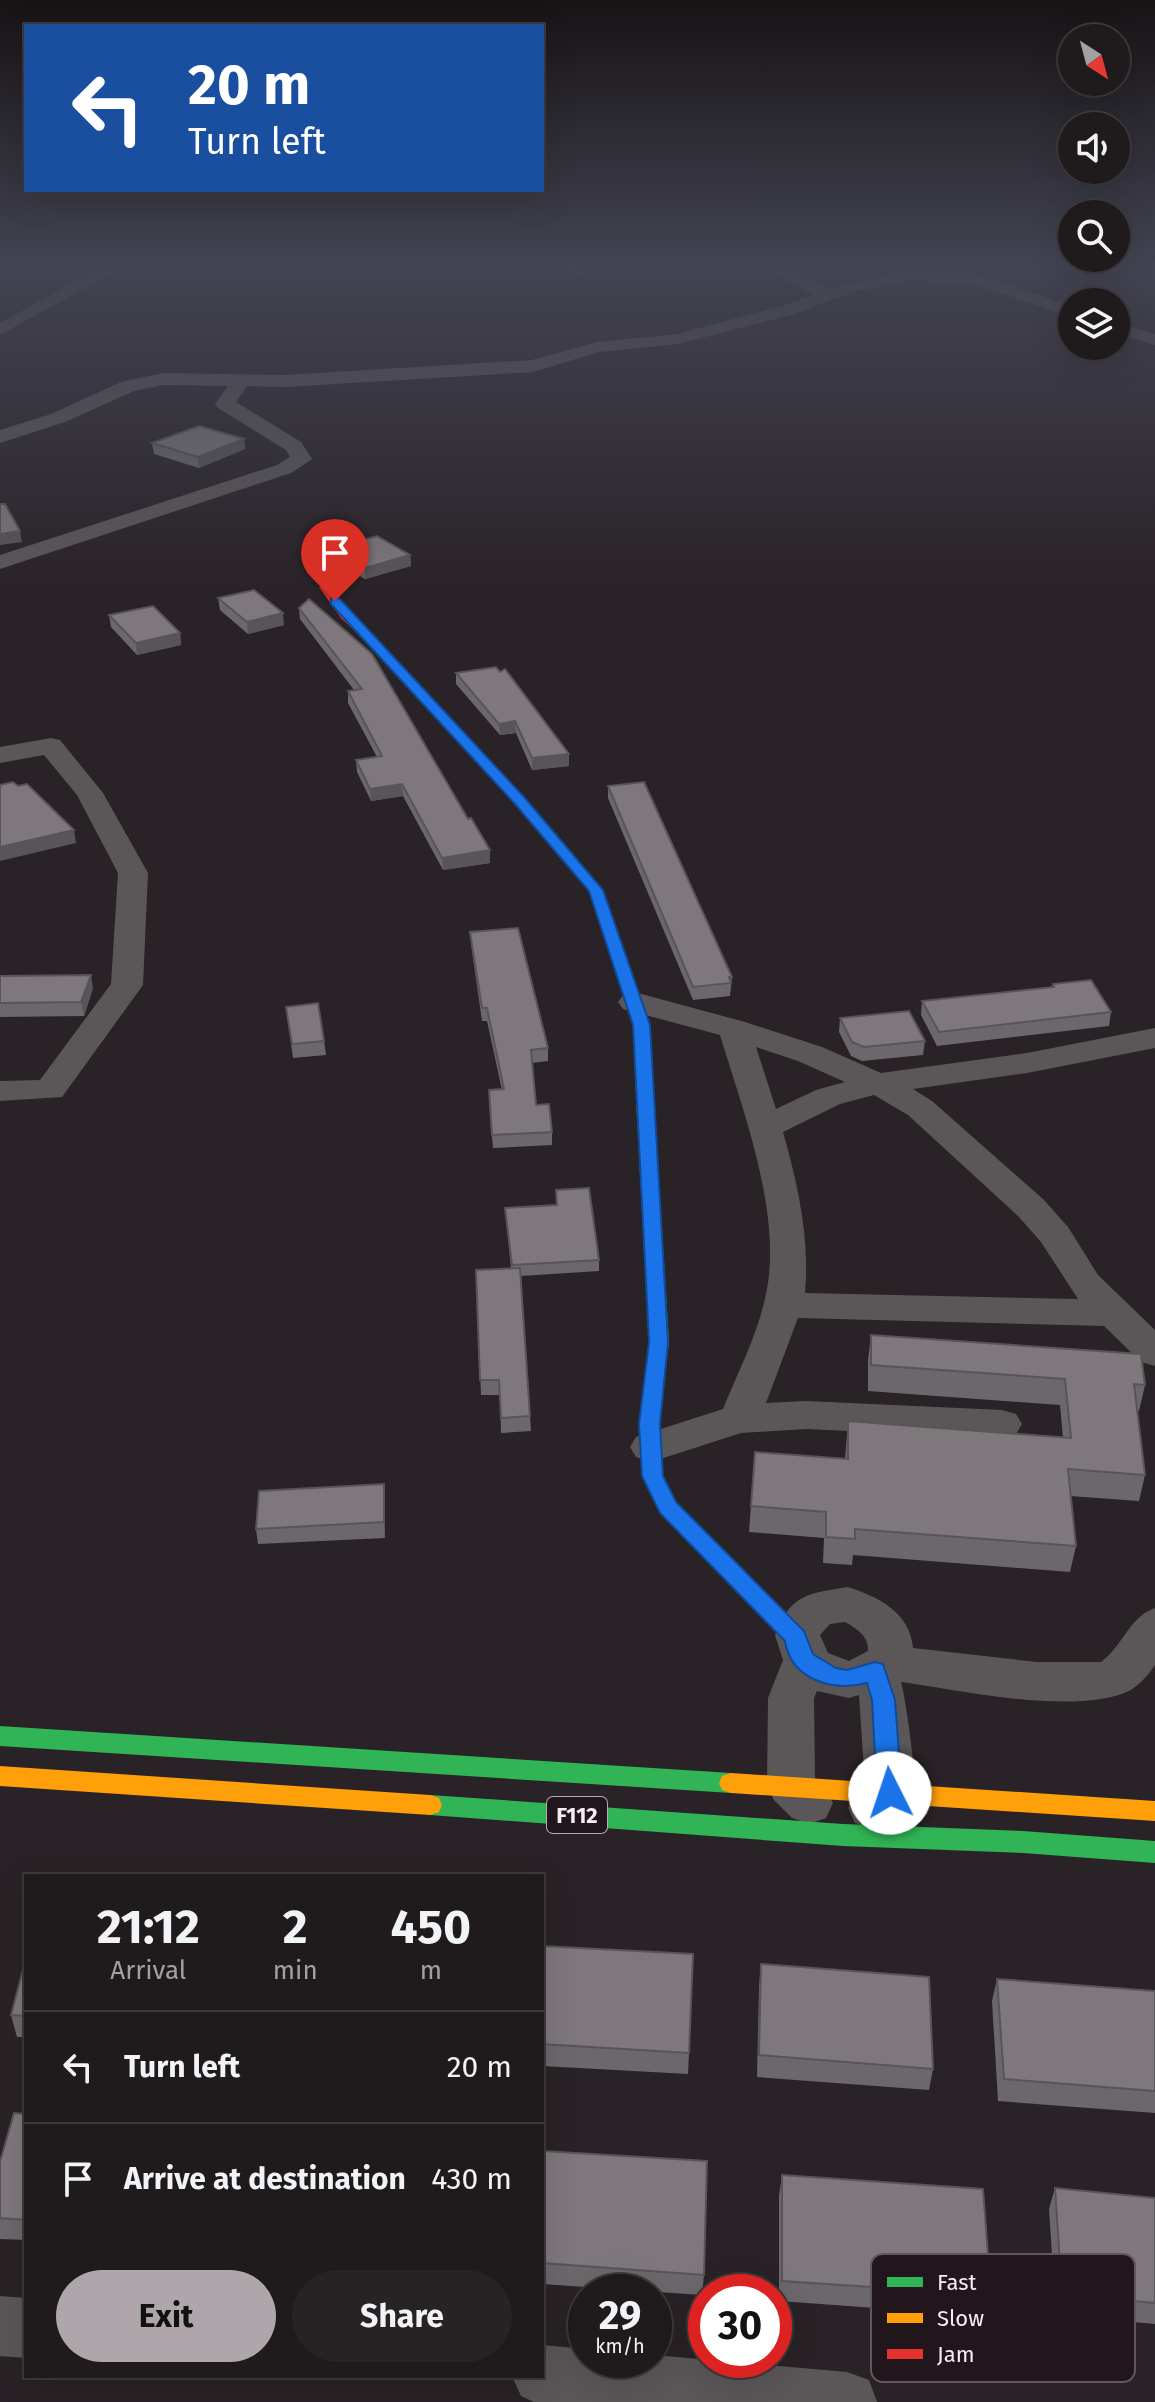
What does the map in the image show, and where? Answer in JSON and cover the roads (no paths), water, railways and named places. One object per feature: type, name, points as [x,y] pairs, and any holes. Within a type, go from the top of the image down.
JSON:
[{"type":"street","points":[[0,437],[58,418],[144,381],[240,382],[385,374]]},
{"type":"street","points":[[0,562],[284,469],[302,459],[294,446],[225,404],[240,382]]},
{"type":"street","points":[[325,587],[345,615],[370,638],[520,801],[596,890],[641,1025],[659,1342],[649,1424],[652,1476],[668,1507],[800,1649],[831,1677],[847,1679],[880,1666],[1023,1679],[1084,1682],[1112,1678],[1128,1665],[1155,1626]]},
{"type":"street","points":[[0,755],[51,746],[89,793],[133,873],[127,985],[50,1090],[0,1091]]},
{"type":"street","points":[[634,1002],[734,1029],[810,1054],[920,1108],[1031,1208],[1055,1235],[1084,1283],[1111,1313],[1155,1353]]},
{"type":"street","points":[[734,1029],[764,1128],[789,1245],[782,1305],[739,1419]]},
{"type":"street","points":[[764,1128],[828,1097],[876,1084],[1027,1063],[1155,1038]]},
{"type":"street","points":[[782,1305],[1111,1313]]},
{"type":"street","points":[[651,1447],[739,1419],[806,1415],[1002,1424]]},
{"type":"street","points":[[848,1604],[863,1609],[885,1627],[890,1639],[890,1651],[880,1666],[890,1793],[843,1835],[791,1786],[791,1698],[800,1649],[799,1625],[818,1608],[848,1604]]},
{"type":"street","name":"F112","points":[[0,1736],[1155,1811]]},
{"type":"street","name":"F112","points":[[0,1776],[108,1781],[843,1835],[1023,1842],[1155,1852]]},
{"type":"street","points":[[0,2326],[24,2328]]},
{"type":"street","points":[[544,2375],[847,2402]]}]
